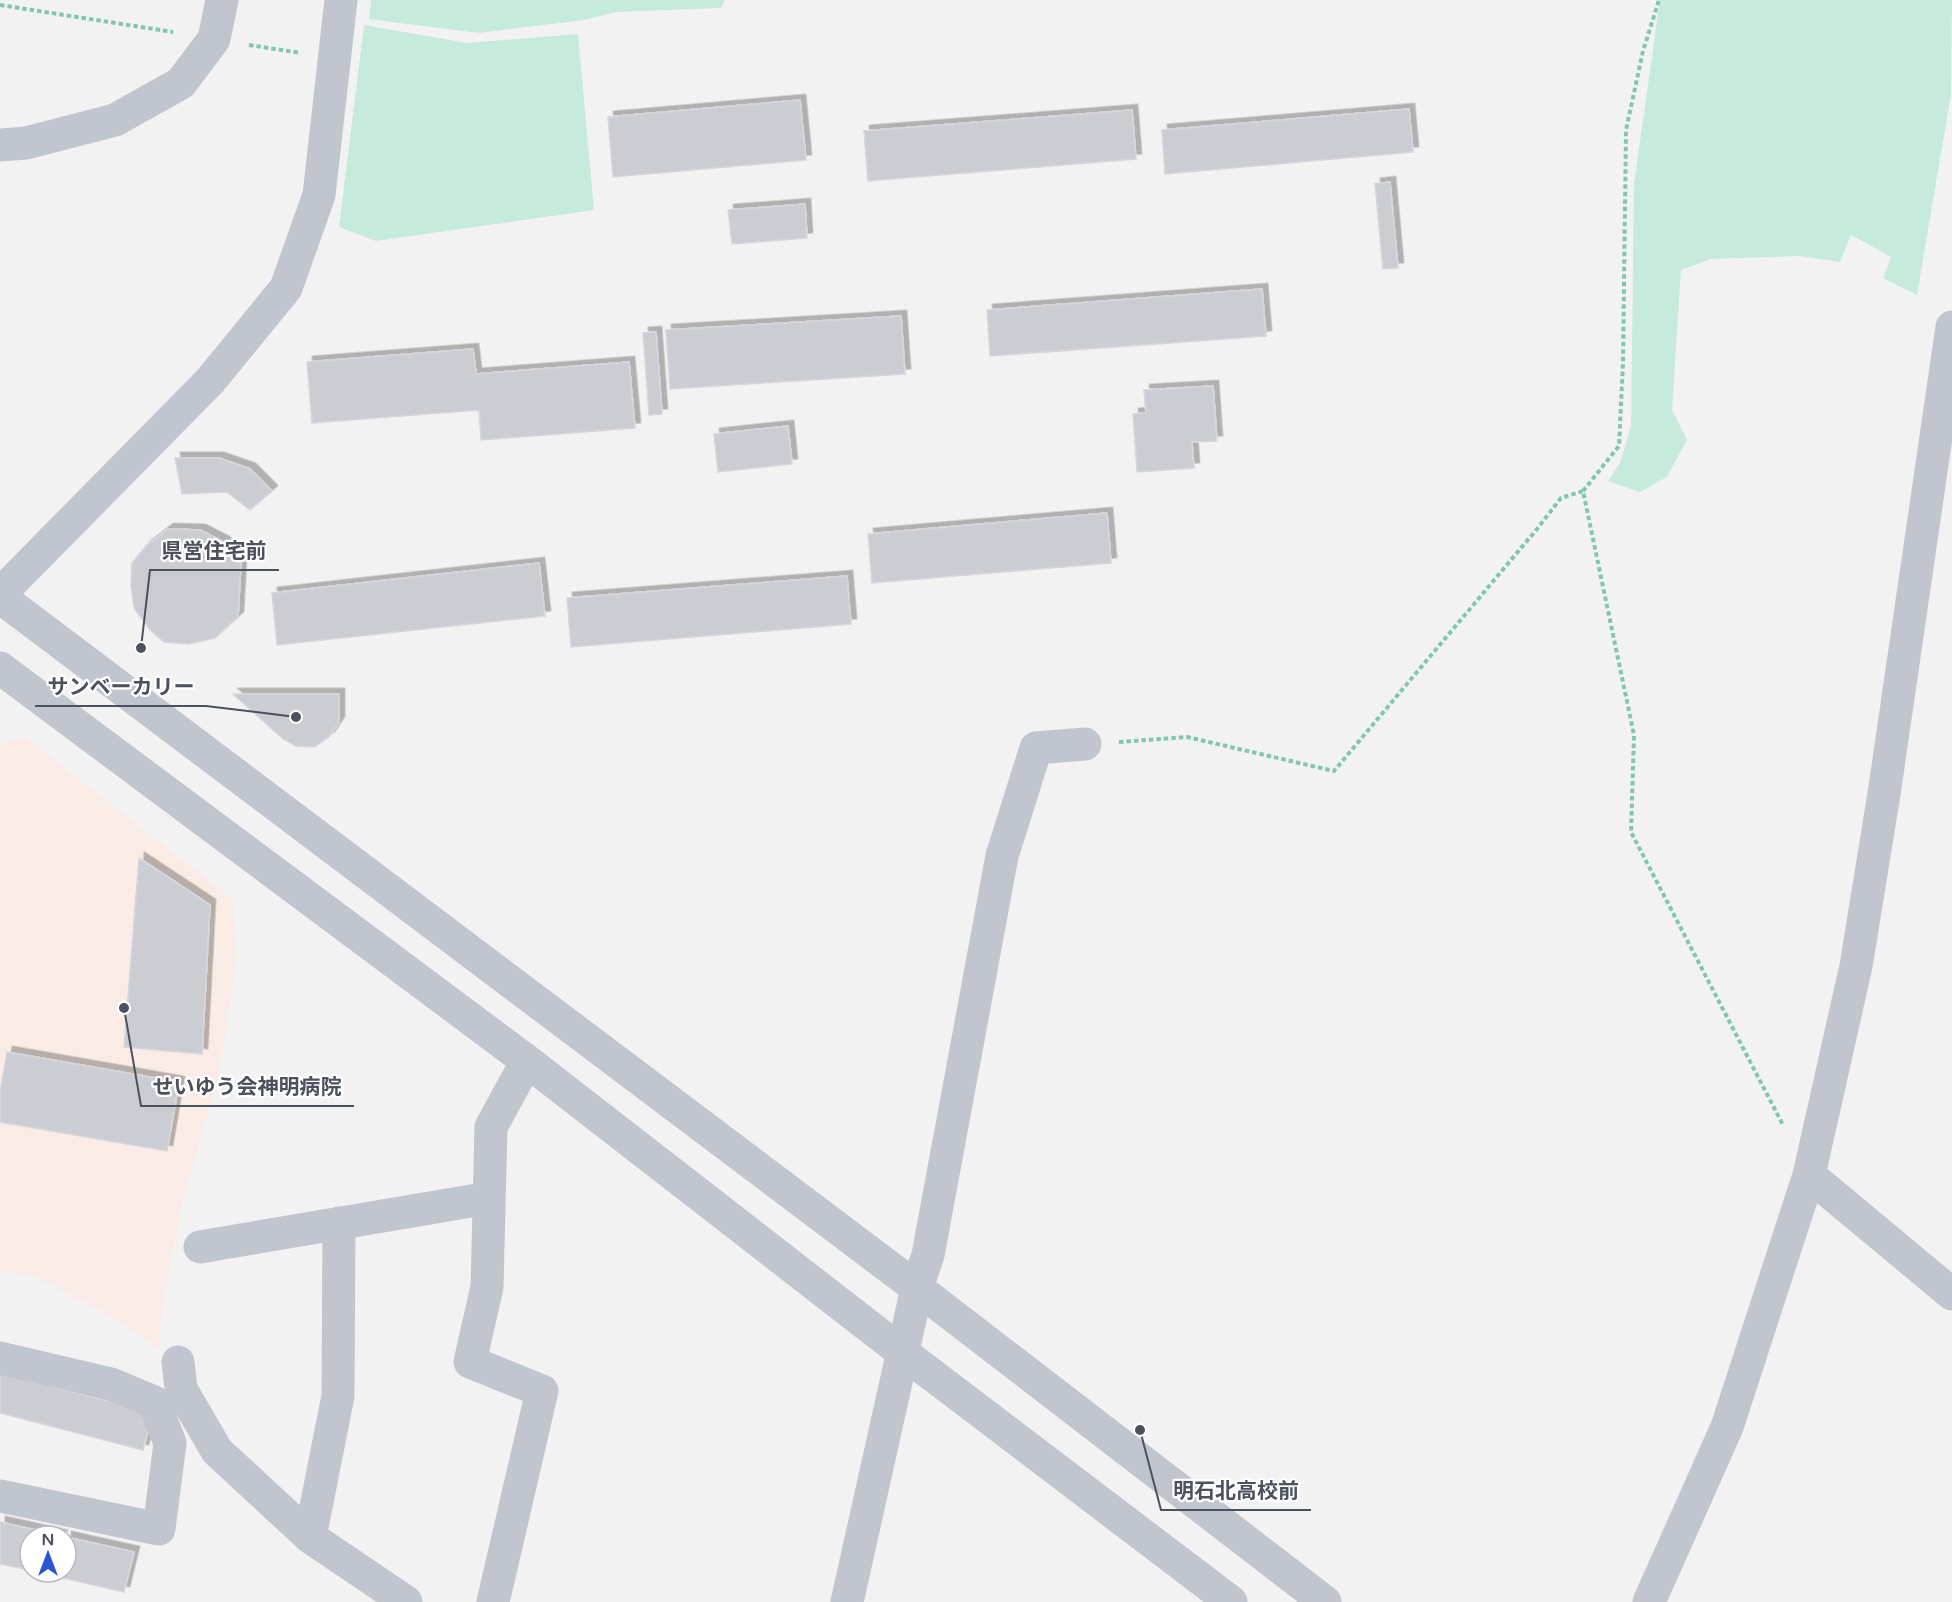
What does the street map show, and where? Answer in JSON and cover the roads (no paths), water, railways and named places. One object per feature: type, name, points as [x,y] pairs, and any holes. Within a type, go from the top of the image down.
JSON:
[{"type":"street","points":[[0,145],[26,143],[115,120],[181,83],[214,39],[222,0]]},
{"type":"street","points":[[342,0],[319,195],[286,288],[210,381],[0,595],[917,1288],[1325,1602]]},
{"type":"street","points":[[1649,1602],[1727,1427],[1809,1175],[1858,954],[1884,794],[1952,327]]},
{"type":"street","points":[[0,668],[527,1061],[1231,1602]]},
{"type":"street","points":[[847,1602],[917,1288],[928,1255],[1002,856],[1036,748],[1085,744]]},
{"type":"street","points":[[493,1602],[542,1391],[470,1362],[487,1287],[491,1127],[527,1061]]},
{"type":"street","points":[[1809,1175],[1952,1294]]},
{"type":"street","points":[[200,1247],[489,1198]]},
{"type":"street","points":[[310,1537],[338,1396],[339,1223]]},
{"type":"street","points":[[0,1358],[111,1384],[154,1402],[170,1443],[159,1529],[0,1496]]},
{"type":"street","points":[[178,1362],[181,1389],[217,1451],[310,1537],[406,1602]]},
{"type":"place","name":"県営住宅前","points":[[141,648]]},
{"type":"place","name":"サンベーカリー","points":[[296,717]]},
{"type":"place","name":"せいゆう会神明病院","points":[[124,1008]]},
{"type":"place","name":"明石北高校前","points":[[1140,1430]]}]
